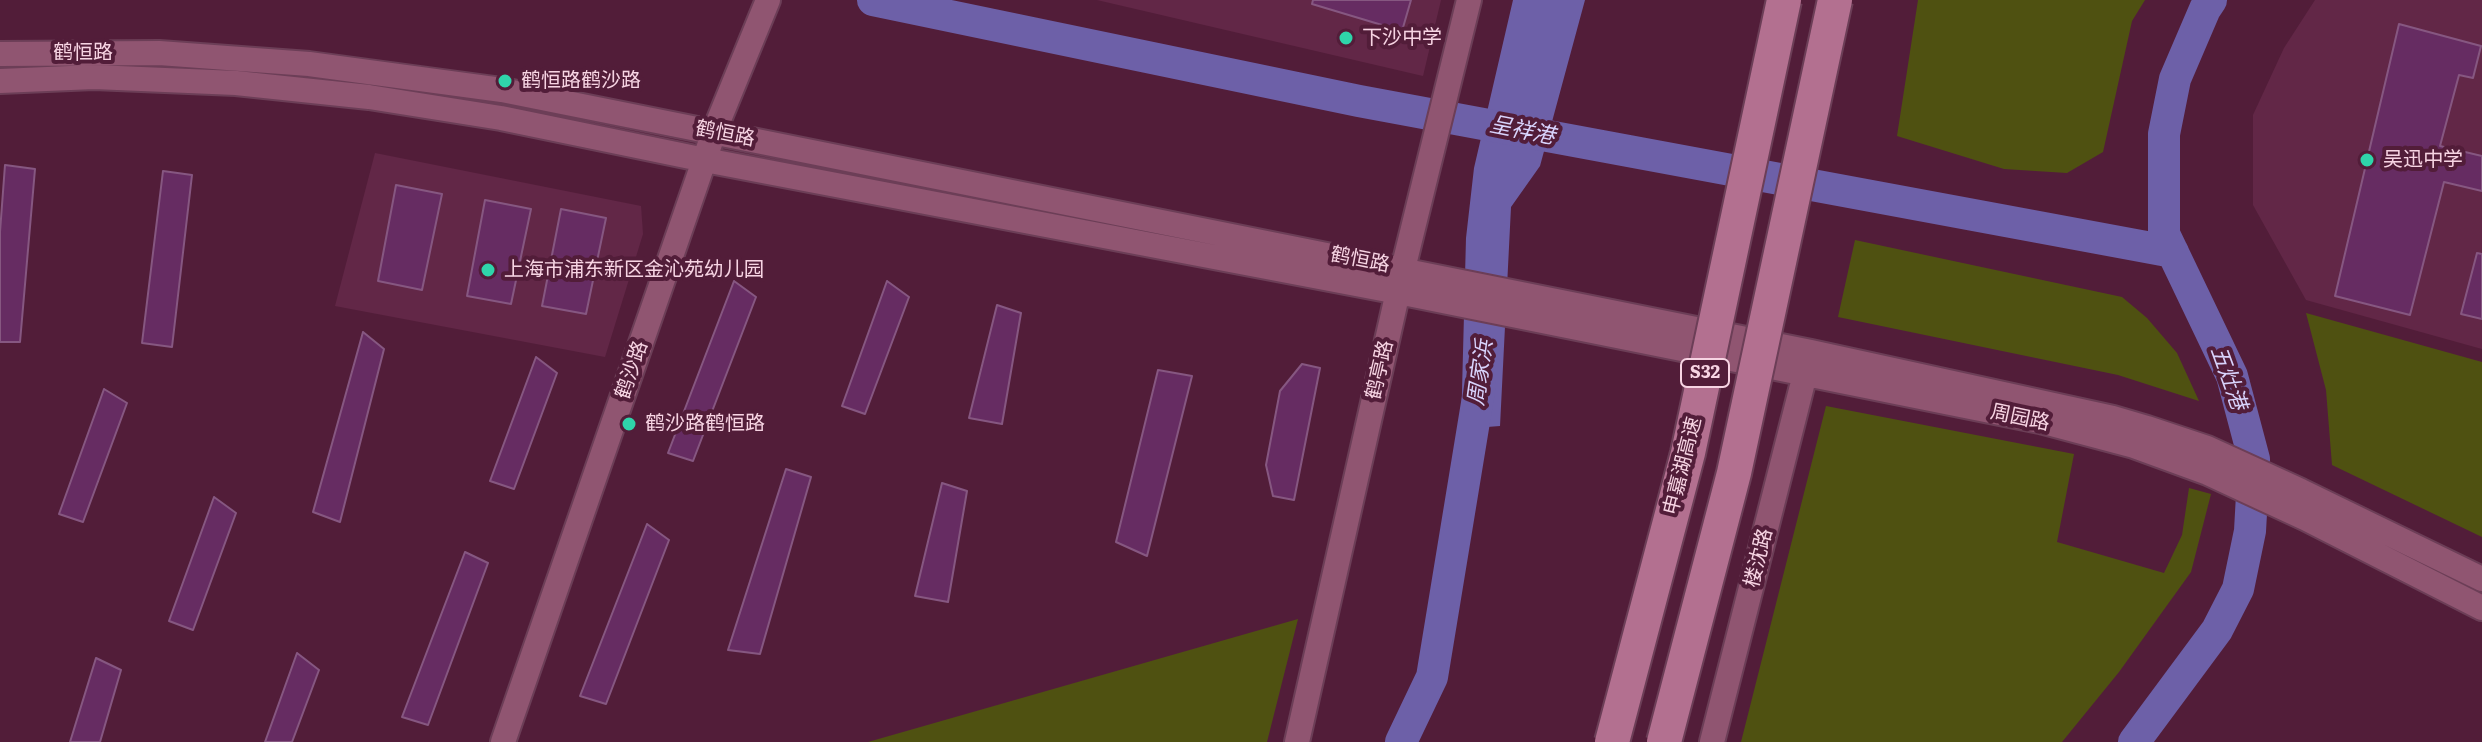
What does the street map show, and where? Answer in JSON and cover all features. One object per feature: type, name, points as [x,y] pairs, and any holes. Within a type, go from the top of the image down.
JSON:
[{"type":"highway","name":"申嘉湖高速","points":[[1612,742],[1688,453],[1784,0]]},
{"type":"highway","name":"S32","points":[[1664,742],[1734,473],[1835,0]]},
{"type":"street","name":"鹤沙路","points":[[503,742],[714,132],[768,0]]},
{"type":"street","name":"鹤亭路","points":[[1297,742],[1400,280],[1469,0]]},
{"type":"street","name":"鹤恒路","points":[[0,54],[159,53],[309,64],[502,90],[714,132],[1530,307]]},
{"type":"street","name":"鹤恒路","points":[[0,81],[94,77],[236,83],[369,97],[501,118],[705,160],[1400,280]]},
{"type":"street","name":"周园路","points":[[1530,307],[1805,374],[2040,421],[2134,446],[2208,473],[2305,518],[2482,608]]},
{"type":"street","name":"周园路","points":[[1530,307],[1811,352],[2113,418],[2207,448],[2482,579]]},
{"type":"street","name":"楼沈路","points":[[1712,742],[1805,374]]},
{"type":"shaded area","name":"下沙中学","points":[[1097,0],[1441,0],[1423,76]]},
{"type":"shaded area","points":[[1918,0],[2145,0],[2132,21],[2103,152],[2067,173],[2004,169],[1897,136]]},
{"type":"shaded area","name":"吴迅中学","points":[[2315,0],[2482,0],[2482,349],[2306,300],[2253,205],[2253,115],[2284,48]]},
{"type":"shaded area","name":"上海市浦东新区金沁苑幼儿园","points":[[375,153],[641,206],[643,234],[605,357],[335,306]]},
{"type":"shaded area","points":[[1855,240],[2122,297],[2147,318],[2177,353],[2199,401],[2118,375],[1838,317]]},
{"type":"shaded area","points":[[2306,313],[2482,362],[2482,537],[2332,465],[2326,390]]},
{"type":"shaded area","points":[[1826,406],[2074,454],[2057,542],[2164,573],[2182,535],[2189,488],[2211,494],[2191,572],[2119,672],[2062,742],[1741,742]]},
{"type":"shaded area","points":[[1298,619],[1267,742],[868,742]]},
{"type":"water","points":[[1513,0],[1585,0],[1540,166],[1511,207],[1500,426],[1461,429],[1466,238],[1474,168]]},
{"type":"building","points":[[1313,0],[1411,0],[1402,31],[1312,4]]},
{"type":"building","name":"吴迅中学","points":[[2399,24],[2481,46],[2473,78],[2459,75],[2440,146],[2482,156],[2482,191],[2444,182],[2410,315],[2335,296]]},
{"type":"building","points":[[5,165],[35,169],[20,342],[0,342],[0,232]]},
{"type":"building","points":[[163,171],[192,175],[172,347],[142,343]]},
{"type":"building","points":[[396,185],[442,194],[422,290],[378,281]]},
{"type":"building","points":[[485,200],[531,209],[511,304],[467,296]]},
{"type":"building","points":[[561,209],[606,218],[586,314],[542,306]]},
{"type":"building","points":[[2477,253],[2482,254],[2482,319],[2461,314]]},
{"type":"building","points":[[734,281],[756,297],[693,461],[668,453]]},
{"type":"building","points":[[887,281],[909,297],[865,414],[842,406]]},
{"type":"building","points":[[997,305],[1021,313],[1002,424],[969,418]]},
{"type":"building","points":[[363,332],[384,349],[340,522],[313,512]]},
{"type":"building","points":[[536,357],[557,373],[514,489],[490,481]]},
{"type":"building","points":[[1302,364],[1320,368],[1294,500],[1273,496],[1266,465],[1280,391]]},
{"type":"building","points":[[1158,370],[1192,376],[1147,556],[1116,542]]},
{"type":"building","points":[[104,389],[127,403],[83,522],[59,514]]},
{"type":"building","points":[[786,469],[811,477],[760,654],[728,650]]},
{"type":"building","points":[[942,483],[967,491],[948,602],[915,596]]},
{"type":"building","points":[[214,497],[236,513],[193,630],[169,621]]},
{"type":"building","points":[[647,524],[669,540],[606,704],[580,696]]},
{"type":"building","points":[[465,552],[488,563],[428,725],[402,717]]},
{"type":"building","points":[[297,653],[319,670],[292,742],[265,742]]},
{"type":"building","points":[[96,658],[121,670],[100,742],[70,742]]},
{"type":"waterway","name":"呈祥港","points":[[873,0],[1359,101],[2173,252]]},
{"type":"waterway","name":"五灶港","points":[[2134,742],[2217,630],[2238,589],[2250,531],[2254,459],[2232,376],[2164,234],[2164,134],[2175,79],[2211,0]]},
{"type":"waterway","name":"周家浜","points":[[1401,742],[1432,677],[1480,385]]},
{"type":"place","name":"下沙中学","points":[[1346,38]]},
{"type":"place","name":"鹤恒路鹤沙路","points":[[505,81]]},
{"type":"place","name":"吴迅中学","points":[[2367,160]]},
{"type":"place","name":"上海市浦东新区金沁苑幼儿园","points":[[488,270]]},
{"type":"place","name":"鹤沙路鹤恒路","points":[[629,424]]}]
